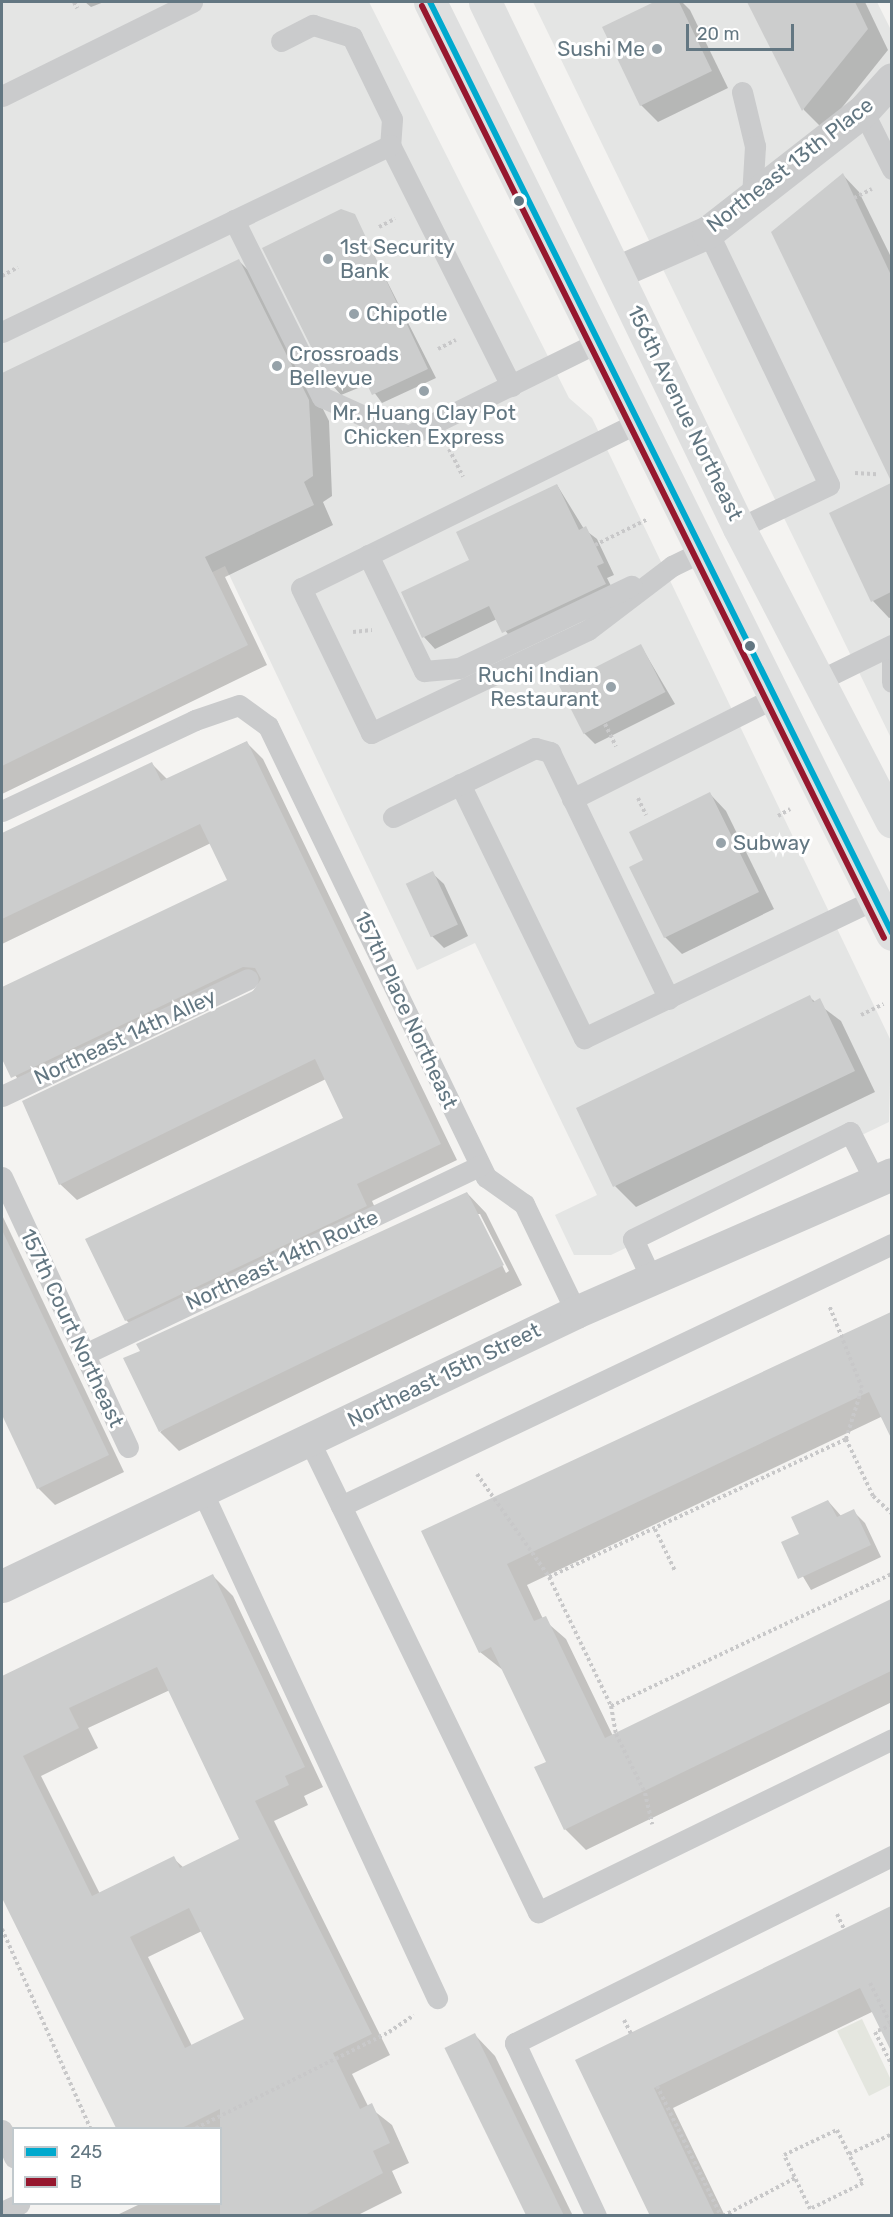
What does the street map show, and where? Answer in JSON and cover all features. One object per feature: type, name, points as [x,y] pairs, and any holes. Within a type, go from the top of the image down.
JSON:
[{"type":"main road","points":[[430,2],[772,699],[891,934]]},
{"type":"main road","name":"156th Avenue Northeast","points":[[485,2],[739,528],[816,682],[891,820]]},
{"type":"street","name":"Northeast 13th Place","points":[[617,272],[708,232],[863,111],[891,80]]},
{"type":"street","name":"Northeast 15th Street","points":[[2,1586],[576,1312],[883,1177]]},
{"type":"lane","points":[[3,91],[192,2]]},
{"type":"lane","points":[[281,41],[312,25],[352,37],[392,119],[390,145],[511,386]]},
{"type":"lane","points":[[742,92],[755,146],[752,196]]},
{"type":"lane","points":[[863,111],[891,169]]},
{"type":"lane","points":[[2,332],[390,145]]},
{"type":"lane","points":[[234,220],[322,397],[408,436],[598,342]]},
{"type":"lane","points":[[708,232],[829,485],[739,528]]},
{"type":"lane","points":[[637,423],[302,588],[371,733],[588,630],[672,566]]},
{"type":"lane","points":[[368,555],[424,671],[459,668],[701,552]]},
{"type":"lane","points":[[816,682],[891,646],[891,682]]},
{"type":"lane","points":[[572,799],[772,699]]},
{"type":"lane","name":"157th Place Northeast","points":[[2,811],[195,720],[239,705],[268,726],[480,1166],[486,1177],[524,1204],[576,1312]]},
{"type":"lane","points":[[393,817],[535,748],[550,752],[669,999]]},
{"type":"lane","points":[[460,784],[584,1038],[875,899]]},
{"type":"lane","name":"Northeast 14th Alley","points":[[2,1096],[248,979]]},
{"type":"lane","points":[[652,1280],[633,1239],[850,1132],[883,1177]]},
{"type":"lane","name":"Northeast 14th Route","points":[[85,1354],[480,1166]]},
{"type":"lane","name":"157th Court Northeast","points":[[2,1177],[128,1447]]},
{"type":"lane","points":[[341,1506],[891,1244]]},
{"type":"lane","points":[[309,1440],[538,1912],[658,1856],[891,1739]]},
{"type":"lane","points":[[202,1491],[437,1998]]},
{"type":"lane","points":[[596,2216],[515,2043],[891,1856]]},
{"type":"lane","points":[[2,2130],[12,2152]]},
{"type":"lane","points":[[2,2212],[17,2205]]},
{"type":"path","points":[[74,2],[77,8]]},
{"type":"path","points":[[854,198],[864,193]]},
{"type":"path","points":[[379,227],[404,215]]},
{"type":"path","points":[[2,276],[18,267]]},
{"type":"path","points":[[438,349],[462,337]]},
{"type":"path","points":[[435,423],[474,502]]},
{"type":"path","points":[[849,472],[877,474]]},
{"type":"path","points":[[595,545],[640,523]]},
{"type":"path","points":[[349,632],[378,630]]},
{"type":"path","points":[[605,724],[619,753]]},
{"type":"path","points":[[633,789],[646,815]]},
{"type":"path","points":[[778,816],[790,809]]},
{"type":"path","points":[[861,1015],[884,1004]]},
{"type":"path","points":[[818,1280],[862,1388],[846,1439],[873,1496],[891,1514]]},
{"type":"path","points":[[549,1577],[846,1439]]},
{"type":"path","points":[[460,1449],[549,1577],[612,1706],[616,1734],[645,1793],[658,1856]]},
{"type":"path","points":[[655,1529],[675,1571]]},
{"type":"path","points":[[612,1706],[891,1574]]},
{"type":"path","points":[[2,1929],[90,2127]]},
{"type":"path","points":[[870,1983],[891,2025],[875,2032],[891,2065]]},
{"type":"path","points":[[198,2127],[389,2032],[437,1998]]},
{"type":"path","points":[[657,2086],[722,2216],[795,2178]]},
{"type":"path","points":[[837,2130],[849,2154],[863,2183],[810,2209],[784,2155],[837,2130]]},
{"type":"path","points":[[849,2154],[891,2134]]},
{"type":"shaded area","points":[[2,2],[369,2],[569,398],[592,418],[891,1041],[889,1122],[611,1255],[574,1255],[555,1215],[597,1195],[475,943],[417,970],[225,566],[2,675]]},
{"type":"shaded area","points":[[533,2],[877,2],[892,32],[891,738]]},
{"type":"shaded area","points":[[862,2019],[891,2080],[891,2085],[869,2096],[837,2031]]},
{"type":"building","name":"Sushi Me","points":[[654,2],[679,2],[712,71],[640,106],[602,27]]},
{"type":"building","points":[[747,2],[855,2],[868,29],[802,111]]},
{"type":"building","points":[[843,173],[891,275],[891,481],[771,232]]},
{"type":"building","points":[[341,209],[355,214],[428,369],[372,395],[362,374],[331,387],[262,248]]},
{"type":"building","points":[[239,259],[309,400],[313,476],[304,482],[314,505],[205,557],[248,645],[2,766],[2,373]]},
{"type":"building","points":[[891,483],[891,592],[871,602],[829,513]]},
{"type":"building","points":[[557,484],[579,530],[586,526],[604,563],[597,566],[606,584],[502,633],[489,606],[422,638],[401,592],[469,560],[456,532]]},
{"type":"building","name":"Ruchi Indian Restaurant","points":[[641,644],[666,692],[584,734],[559,686]]},
{"type":"building","points":[[247,741],[441,1144],[357,1184],[367,1206],[125,1321],[85,1239],[343,1118],[315,1059],[59,1185],[22,1101],[253,991],[261,979],[255,968],[243,967],[11,1078],[2,1059],[2,987],[227,880],[200,824],[2,919],[2,833],[152,762],[161,781]]},
{"type":"building","points":[[710,792],[759,892],[664,938],[629,867],[643,860],[629,832]]},
{"type":"building","points":[[433,871],[458,924],[431,937],[406,884]]},
{"type":"building","points":[[810,995],[813,1002],[820,998],[855,1071],[613,1187],[576,1108]]},
{"type":"building","points":[[467,1192],[504,1265],[159,1432],[123,1358],[140,1351],[136,1344]]},
{"type":"building","points":[[2,1230],[109,1455],[37,1489],[2,1415]]},
{"type":"building","points":[[891,1312],[891,1438],[869,1392],[507,1564],[534,1621],[546,1616],[605,1738],[891,1599],[891,1671],[564,1830],[534,1767],[546,1762],[491,1647],[479,1653],[421,1531]]},
{"type":"building","points":[[828,1500],[837,1517],[854,1509],[871,1545],[798,1579],[781,1542],[799,1534],[791,1517]]},
{"type":"building","points":[[213,1574],[305,1767],[285,1776],[289,1785],[255,1801],[372,2034],[333,2053],[360,2109],[372,2103],[390,2143],[373,2151],[383,2173],[303,2216],[220,2216],[222,2127],[220,2127],[220,2109],[184,2127],[116,2127],[2,1898],[2,1676]],"holes":[[[157,1667],[239,1839],[180,1868],[174,1856],[92,1896],[23,1756],[79,1728],[69,1708]],[[189,1908],[244,2019],[185,2048],[130,1937]]]},
{"type":"building","points":[[891,1906],[891,2051],[860,1988],[654,2088],[715,2216],[650,2216],[575,2060]]},
{"type":"building","points":[[475,2033],[564,2215],[526,2216],[444,2048]]},
{"type":"transit line","name":"245","points":[[430,2],[892,933]]},
{"type":"transit line","name":"B","points":[[422,6],[884,938]]},
{"type":"place","name":"Sushi Me","points":[[657,49]]},
{"type":"place","name":"1st Security Bank","points":[[328,259]]},
{"type":"place","name":"Chipotle","points":[[354,314]]},
{"type":"place","name":"Crossroads Bellevue","points":[[277,366]]},
{"type":"place","name":"Mr. Huang Clay Pot Chicken Express","points":[[424,391]]},
{"type":"place","name":"Ruchi Indian Restaurant","points":[[611,687]]},
{"type":"place","name":"Subway","points":[[721,843]]}]
